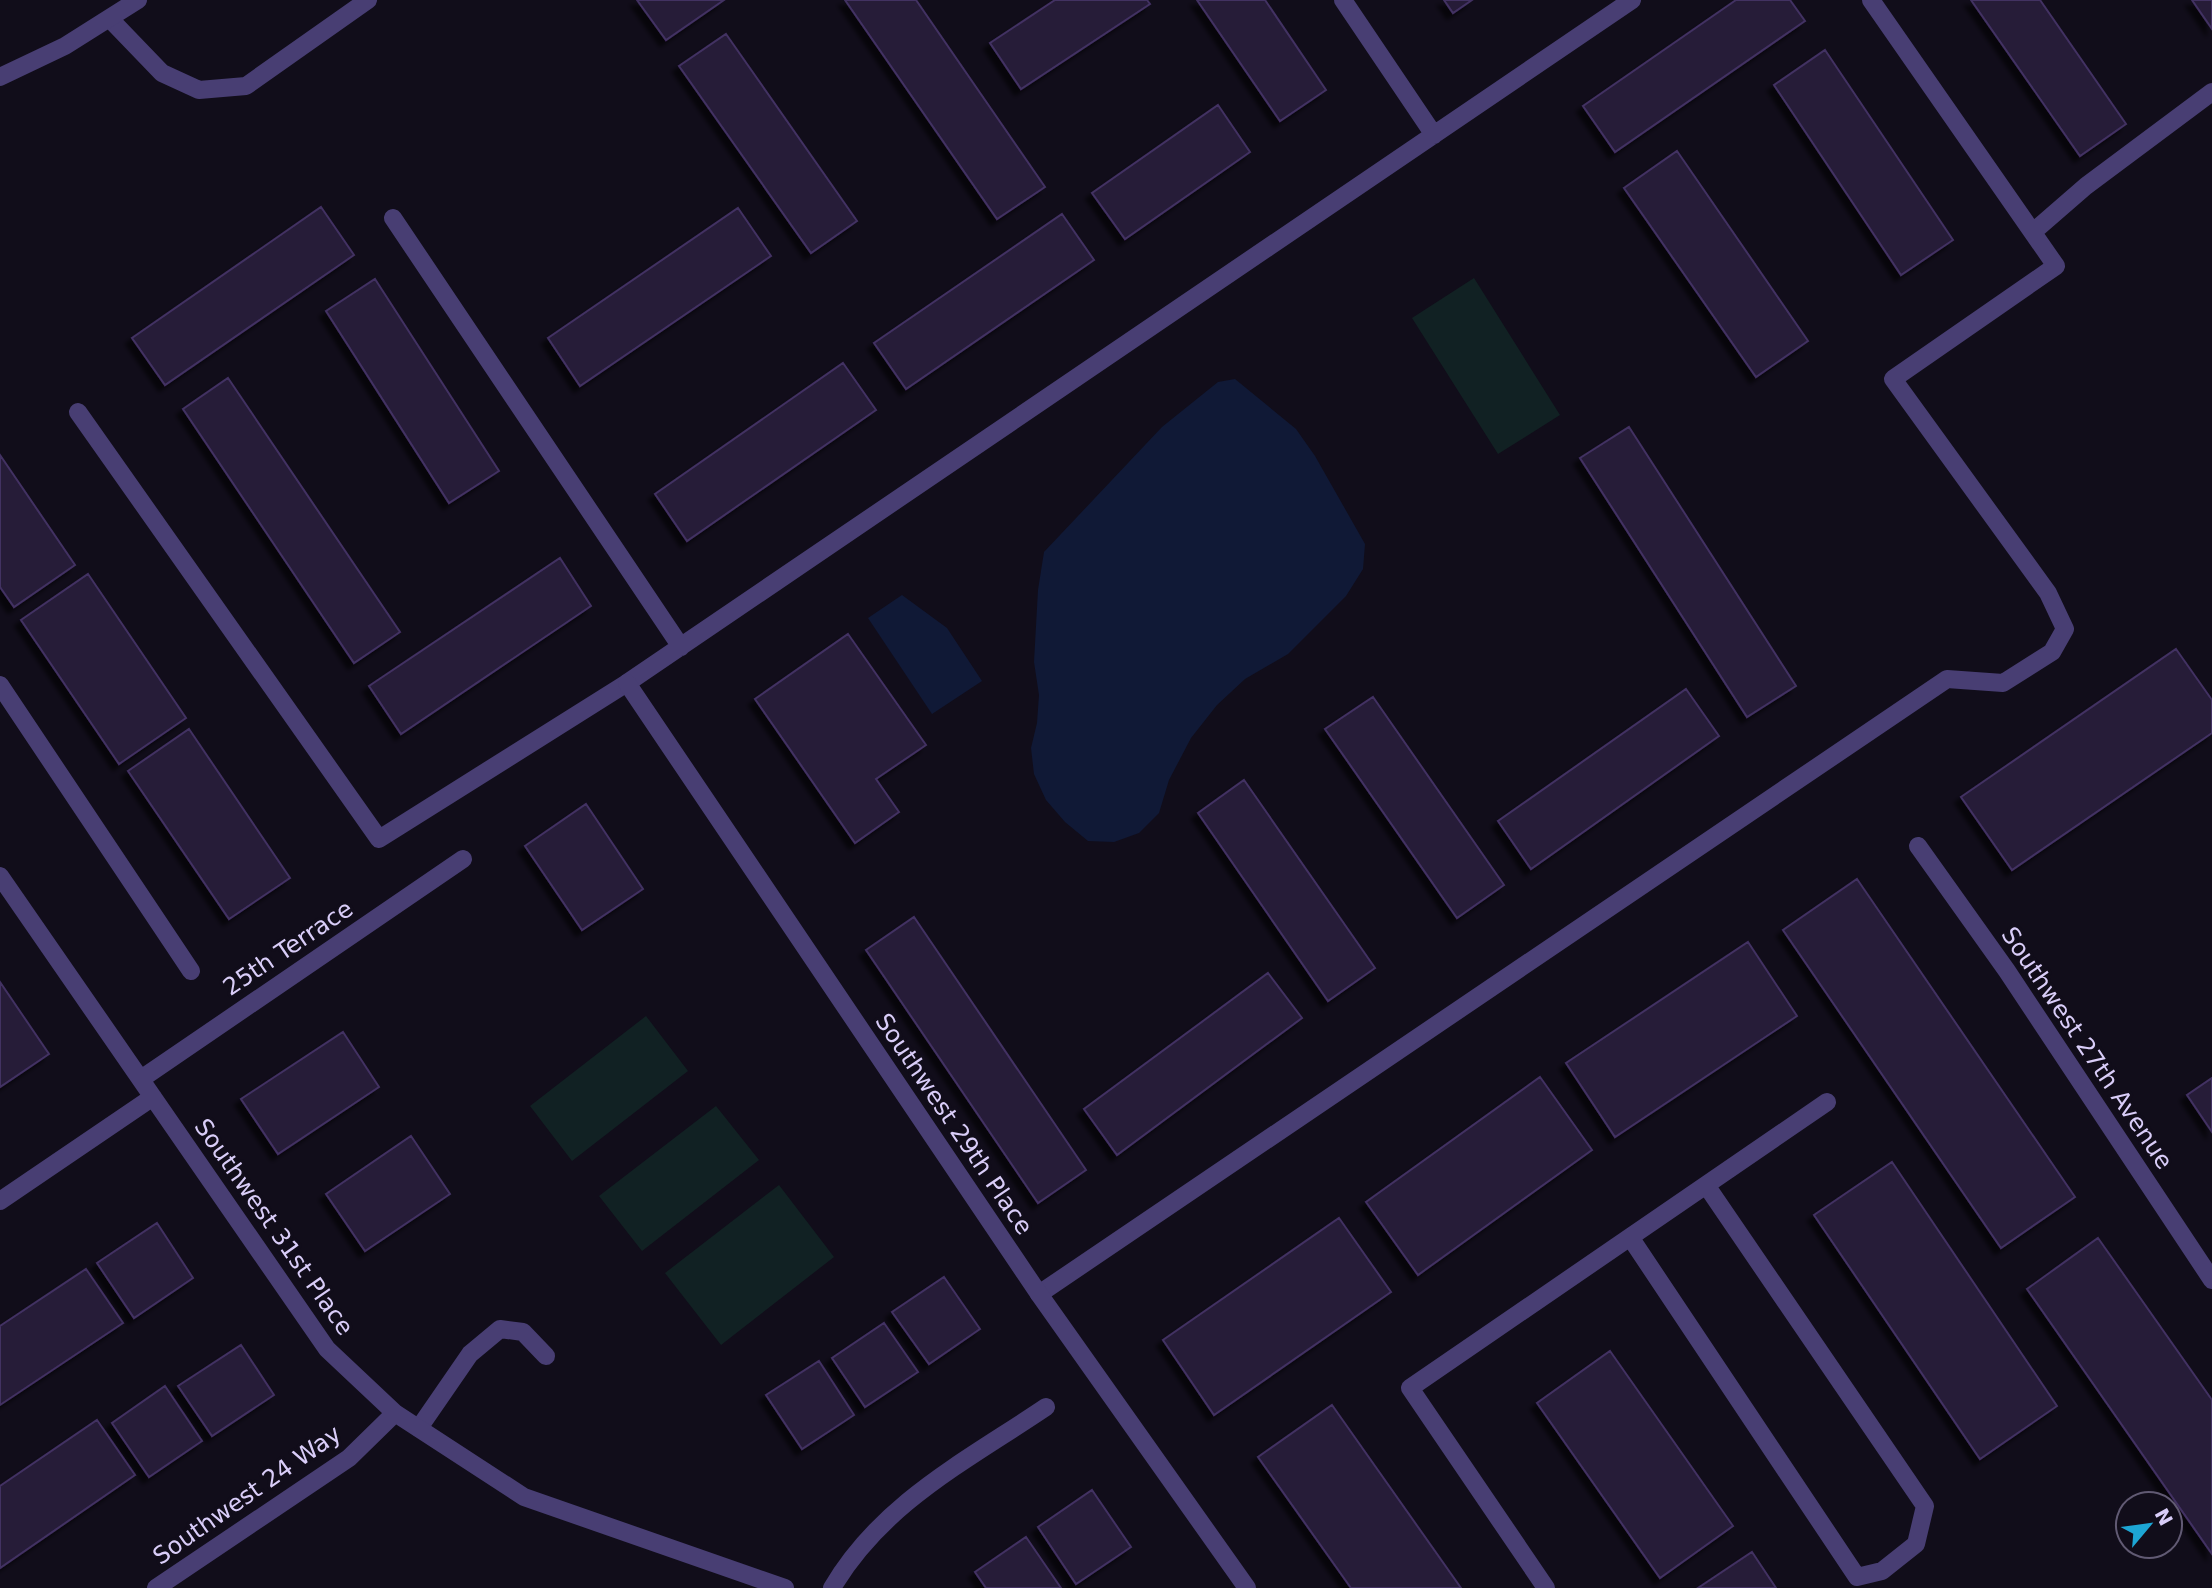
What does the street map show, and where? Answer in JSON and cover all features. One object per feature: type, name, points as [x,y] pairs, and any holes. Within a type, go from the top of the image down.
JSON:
[{"type":"street","points":[[0,77],[65,46],[138,0]]},
{"type":"street","points":[[110,19],[162,73],[199,90],[246,86],[368,0]]},
{"type":"street","points":[[1343,0],[1434,135]]},
{"type":"street","points":[[78,412],[379,839],[627,683],[1632,0]]},
{"type":"street","points":[[1039,1294],[1947,679],[2003,683],[2052,652],[2064,629],[2048,593],[1893,379],[2056,266],[1871,0]]},
{"type":"street","points":[[2033,232],[2086,186],[2212,92]]},
{"type":"street","points":[[393,218],[681,646]]},
{"type":"street","name":"Southwest 29th Place","points":[[627,683],[1039,1294],[1247,1588]]},
{"type":"street","points":[[0,685],[191,971]]},
{"type":"street","name":"Southwest 27th Avenue","points":[[1918,846],[2007,971],[2212,1280]]},
{"type":"street","name":"25th Terrace","points":[[141,1079],[463,859]]},
{"type":"street","name":"Southwest 31st Place","points":[[0,876],[327,1349],[395,1413],[524,1497],[785,1588]]},
{"type":"street","points":[[0,1201],[153,1097]]},
{"type":"street","points":[[1546,1588],[1410,1388],[1827,1102]]},
{"type":"street","points":[[1630,1237],[1857,1577],[1882,1571],[1916,1544],[1925,1506],[1706,1185]]},
{"type":"street","points":[[419,1428],[470,1354],[500,1329],[523,1332],[546,1356]]},
{"type":"street","points":[[832,1588],[852,1555],[885,1518],[1046,1407]]},
{"type":"street","name":"Southwest 24 Way","points":[[156,1588],[349,1458],[395,1413]]},
{"type":"shaded area","points":[[1474,278],[1560,415],[1498,454],[1412,318]]},
{"type":"shaded area","points":[[646,1016],[688,1071],[572,1161],[530,1106]]},
{"type":"shaded area","points":[[716,1106],[759,1160],[642,1251],[599,1196]]},
{"type":"shaded area","points":[[779,1185],[834,1257],[721,1345],[665,1273]]},
{"type":"water","points":[[1235,379],[1296,429],[1315,456],[1365,544],[1363,569],[1346,596],[1288,654],[1245,679],[1217,705],[1191,738],[1169,780],[1159,813],[1139,833],[1114,842],[1088,841],[1065,822],[1046,800],[1034,774],[1031,748],[1037,723],[1039,695],[1034,662],[1038,590],[1044,552],[1162,427],[1218,382]]},
{"type":"water","points":[[902,595],[947,628],[982,681],[932,714],[868,618]]},
{"type":"building","points":[[637,0],[724,0],[666,40]]},
{"type":"building","points":[[845,0],[916,0],[1045,187],[997,219]]},
{"type":"building","points":[[1055,0],[1147,0],[1150,4],[1021,89],[990,43]]},
{"type":"building","points":[[1197,0],[1265,0],[1326,90],[1280,121]]},
{"type":"building","points":[[1444,0],[1472,0],[1453,13]]},
{"type":"building","points":[[1736,0],[1790,0],[1805,21],[1615,152],[1583,106]]},
{"type":"building","points":[[1971,0],[2040,0],[2126,124],[2080,156]]},
{"type":"building","points":[[2192,0],[2212,0],[2212,29]]},
{"type":"building","points":[[726,34],[857,221],[811,253],[679,66]]},
{"type":"building","points":[[1825,50],[1953,240],[1901,275],[1774,85]]},
{"type":"building","points":[[1218,105],[1250,152],[1125,239],[1092,193]]},
{"type":"building","points":[[1677,151],[1808,341],[1756,377],[1624,188]]},
{"type":"building","points":[[321,207],[354,255],[165,385],[132,338]]},
{"type":"building","points":[[738,208],[771,256],[580,386],[548,338]]},
{"type":"building","points":[[1062,214],[1094,260],[906,389],[874,343]]},
{"type":"building","points":[[375,279],[499,471],[449,503],[326,311]]},
{"type":"building","points":[[843,363],[876,410],[687,541],[655,494]]},
{"type":"building","points":[[228,378],[400,632],[354,663],[183,409]]},
{"type":"building","points":[[1629,427],[1796,686],[1747,717],[1580,458]]},
{"type":"building","points":[[0,455],[75,565],[14,607],[0,587]]},
{"type":"building","points":[[560,558],[591,606],[401,734],[369,686]]},
{"type":"building","points":[[88,574],[186,718],[119,764],[21,620]]},
{"type":"building","points":[[848,634],[926,745],[876,779],[899,812],[855,843],[755,699]]},
{"type":"building","points":[[2176,649],[2212,700],[2212,733],[2012,870],[1961,797]]},
{"type":"building","points":[[1686,689],[1719,736],[1531,869],[1498,821]]},
{"type":"building","points":[[1373,697],[1504,885],[1457,918],[1325,729]]},
{"type":"building","points":[[189,729],[290,878],[229,919],[128,771]]},
{"type":"building","points":[[1244,780],[1375,968],[1328,1001],[1198,813]]},
{"type":"building","points":[[586,804],[643,889],[582,930],[525,846]]},
{"type":"building","points":[[1857,879],[2075,1197],[2001,1248],[1783,930]]},
{"type":"building","points":[[914,917],[1086,1170],[1038,1203],[866,950]]},
{"type":"building","points":[[1748,942],[1797,1016],[1615,1137],[1566,1063]]},
{"type":"building","points":[[1268,973],[1302,1018],[1117,1155],[1084,1109]]},
{"type":"building","points":[[0,982],[49,1054],[0,1087]]},
{"type":"building","points":[[343,1032],[379,1087],[278,1154],[241,1099]]},
{"type":"building","points":[[1540,1077],[1592,1150],[1418,1275],[1366,1202]]},
{"type":"building","points":[[2212,1078],[2212,1132],[2187,1095]]},
{"type":"building","points":[[411,1136],[450,1194],[365,1251],[326,1194]]},
{"type":"building","points":[[1892,1162],[2057,1406],[1980,1459],[1814,1215]]},
{"type":"building","points":[[1339,1218],[1391,1292],[1214,1415],[1163,1340]]},
{"type":"building","points":[[157,1223],[193,1278],[134,1318],[97,1263]]},
{"type":"building","points":[[2098,1238],[2212,1400],[2212,1554],[2184,1514],[2184,1490],[2167,1490],[2027,1289]]},
{"type":"building","points":[[86,1269],[123,1323],[0,1405],[0,1326]]},
{"type":"building","points":[[944,1277],[980,1329],[929,1364],[892,1312]]},
{"type":"building","points":[[884,1323],[918,1372],[865,1407],[832,1358]]},
{"type":"building","points":[[241,1345],[274,1395],[212,1436],[178,1386]]},
{"type":"building","points":[[1610,1351],[1733,1526],[1660,1578],[1537,1403]]},
{"type":"building","points":[[819,1361],[854,1415],[802,1449],[766,1395]]},
{"type":"building","points":[[165,1386],[202,1441],[149,1477],[112,1423]]},
{"type":"building","points":[[1332,1405],[1461,1588],[1351,1588],[1258,1457]]},
{"type":"building","points":[[97,1420],[135,1475],[0,1568],[0,1486]]},
{"type":"building","points":[[1092,1490],[1131,1547],[1076,1584],[1038,1527]]},
{"type":"building","points":[[1026,1537],[1061,1588],[986,1588],[975,1572]]},
{"type":"building","points":[[1752,1552],[1776,1588],[1698,1588]]}]
